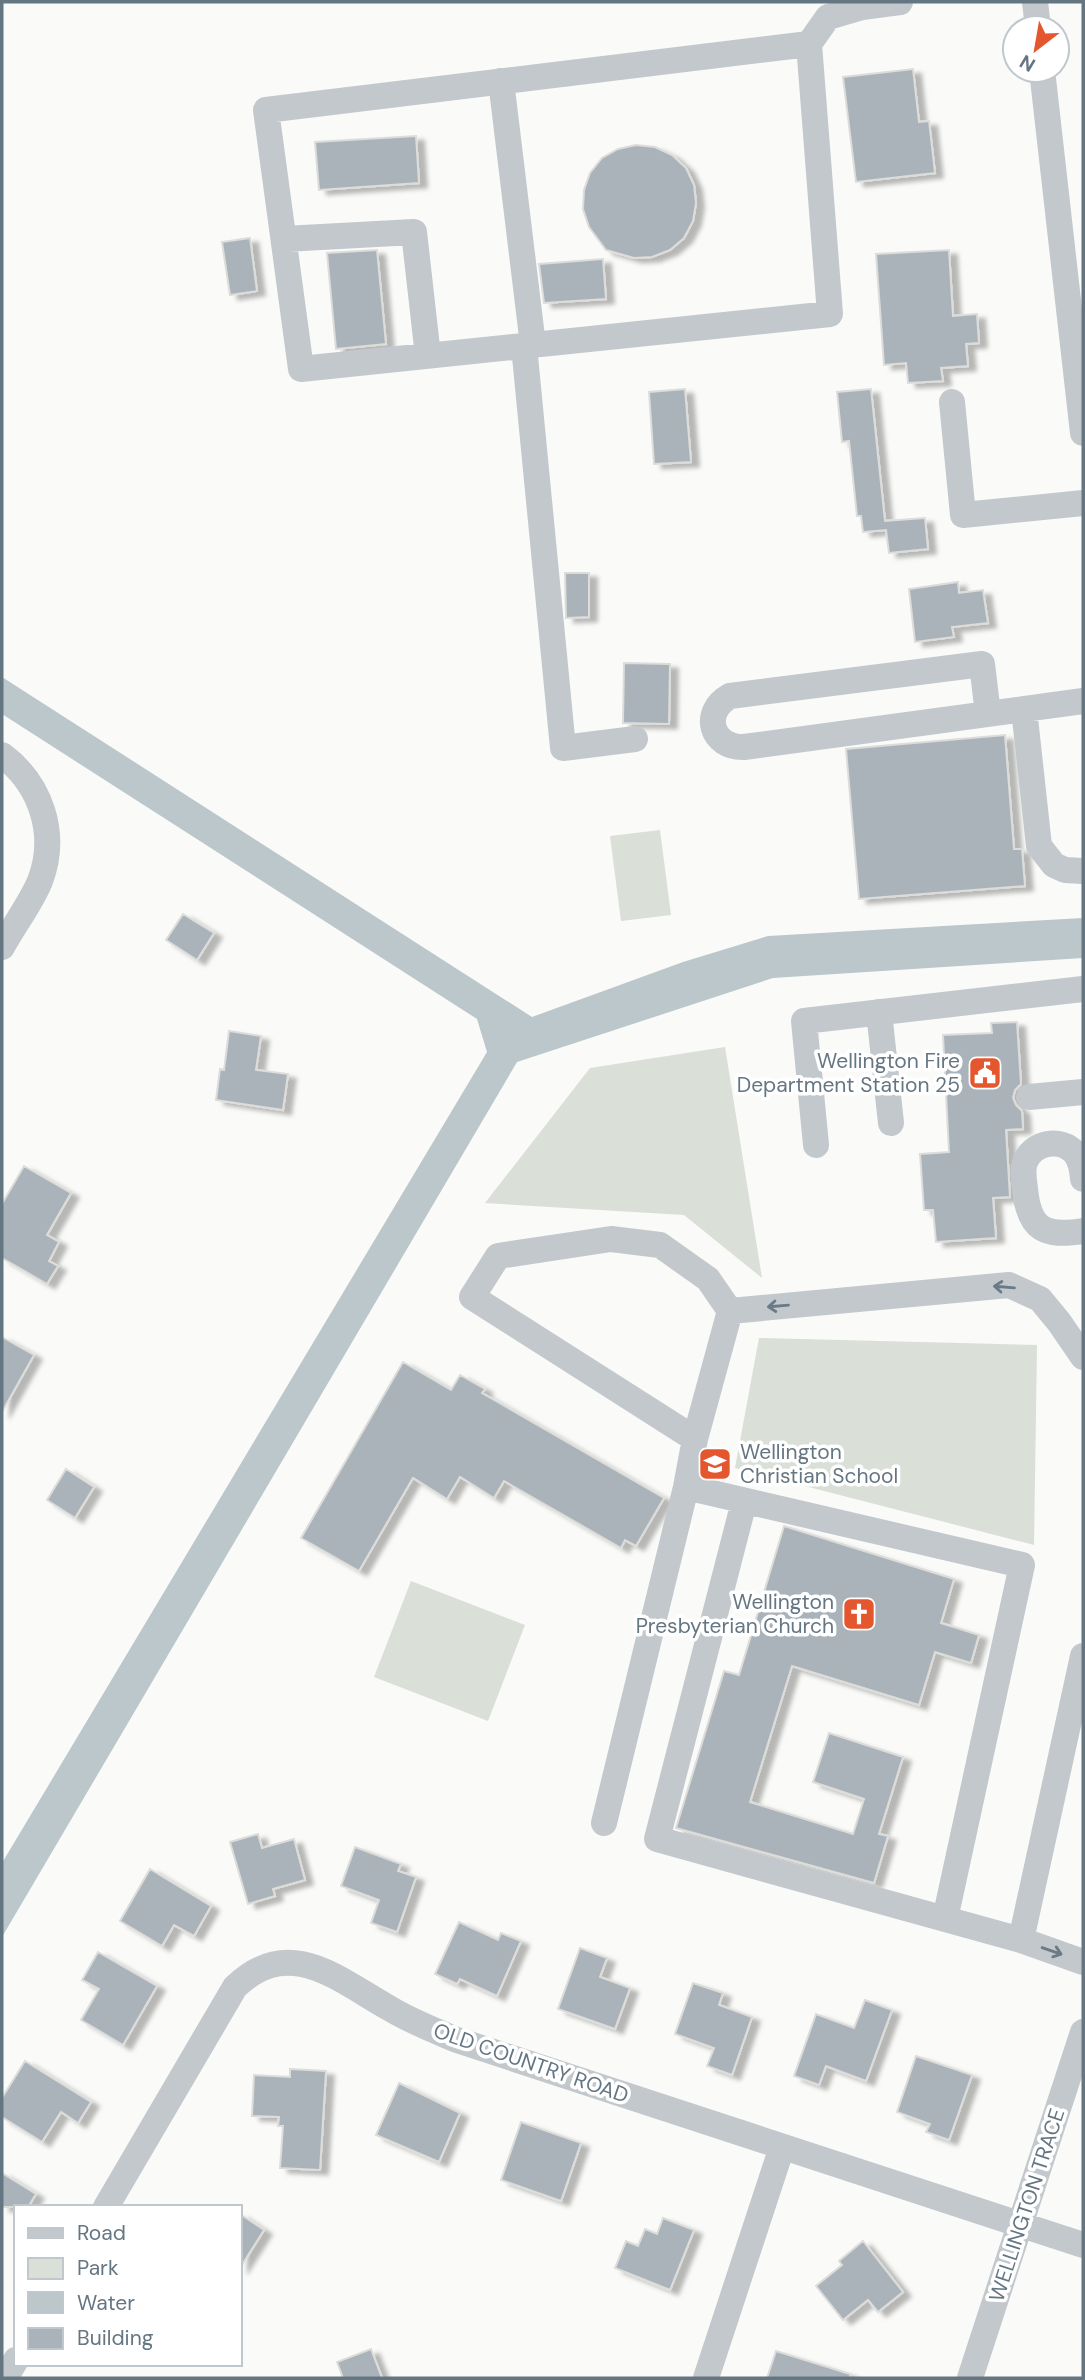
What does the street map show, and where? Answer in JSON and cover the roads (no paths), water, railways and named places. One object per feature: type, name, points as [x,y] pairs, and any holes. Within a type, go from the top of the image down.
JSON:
[{"type":"street","points":[[809,44],[266,110],[301,369],[830,313],[809,44],[828,17],[862,6],[900,2]]},
{"type":"street","points":[[501,81],[564,748],[635,739]]},
{"type":"street","points":[[1044,84],[1083,433]]},
{"type":"street","points":[[284,239],[414,232],[428,356]]},
{"type":"street","points":[[951,402],[963,514],[1083,503]]},
{"type":"street","points":[[988,714],[982,664],[730,696],[717,707],[713,724],[720,740],[735,748],[744,747],[988,714],[1083,701]]},
{"type":"street","points":[[1024,709],[1039,846],[1054,865],[1065,870],[1083,871]]},
{"type":"street","points":[[2,755],[34,789],[46,822],[48,839],[39,884],[2,947]]},
{"type":"street","points":[[816,1145],[804,1021],[1083,989]]},
{"type":"street","points":[[879,1012],[891,1123]]},
{"type":"street","points":[[1029,1097],[1083,1092]]},
{"type":"street","points":[[1083,1179],[1081,1163],[1069,1147],[1049,1143],[1039,1146],[1025,1161],[1023,1170],[1027,1207],[1037,1225],[1056,1234],[1083,1231]]},
{"type":"street","points":[[604,1823],[686,1487],[695,1439],[730,1311],[708,1279],[660,1245],[611,1239],[498,1256],[472,1297],[695,1439]]},
{"type":"street","points":[[730,1311],[1009,1285],[1041,1299],[1083,1357]]},
{"type":"street","points":[[686,1487],[1022,1564],[945,1919]]},
{"type":"street","points":[[744,1502],[656,1839],[1021,1940],[1083,1962]]},
{"type":"street","points":[[1021,1940],[1083,1656]]},
{"type":"street","name":"OLD COUNTRY ROAD","points":[[107,2205],[235,1987],[261,1967],[293,1961],[310,1964],[407,2018],[457,2040],[1083,2245]]},
{"type":"street","name":"WELLINGTON TRACE","points":[[970,2378],[1083,2032]]},
{"type":"street","points":[[706,2378],[782,2147]]},
{"type":"water","points":[[2,677],[532,1017],[683,962],[768,936],[1083,918],[1083,958],[773,978],[517,1062],[2,1937],[2,1863],[487,1052],[477,1019],[2,714]]},
{"type":"place","name":"Wellington Fire Department Station 25","points":[[985,1073]]},
{"type":"place","name":"Wellington Christian School","points":[[715,1464]]},
{"type":"place","name":"Wellington Presbyterian Church","points":[[859,1614]]}]
